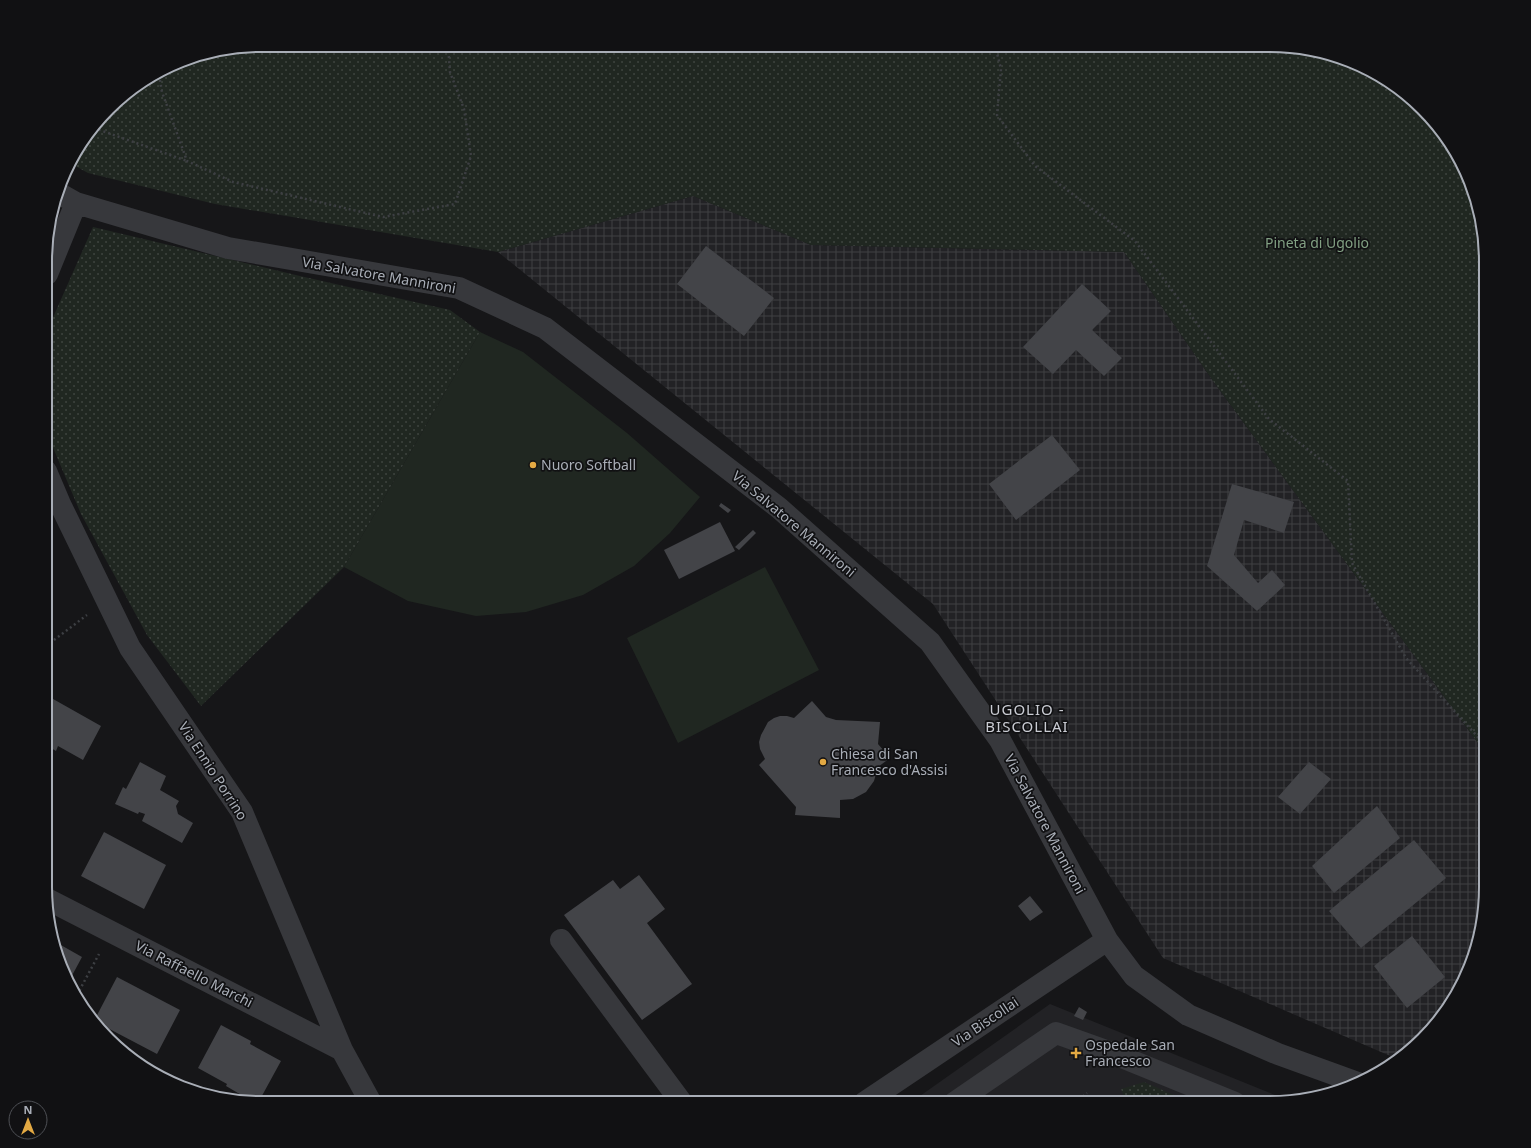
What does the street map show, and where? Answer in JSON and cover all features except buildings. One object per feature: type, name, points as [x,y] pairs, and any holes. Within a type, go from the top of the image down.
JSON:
[{"type":"street","points":[[52,256],[68,198]]},
{"type":"street","name":"Via Salvatore Mannironi","points":[[68,198],[228,248],[459,288],[544,328],[779,508],[930,642],[1000,740],[1107,940],[1134,976],[1188,1015],[1278,1054],[1350,1080]]},
{"type":"street","name":"Via Ennio Porrino","points":[[52,485],[130,648],[242,812],[342,1050],[367,1096]]},
{"type":"street","name":"Via Raffaello Marchi","points":[[52,901],[342,1050]]},
{"type":"street","points":[[561,940],[677,1096]]},
{"type":"street","name":"Via Biscollai","points":[[874,1096],[1107,940]]},
{"type":"street","points":[[964,1096],[1056,1033],[1112,1053],[1218,1096]]},
{"type":"path","points":[[99,130],[187,161],[232,182],[383,217],[455,204],[470,156],[464,109],[450,72],[449,52]]},
{"type":"path","points":[[997,52],[1001,69],[997,115],[1035,166],[1135,241],[1269,419],[1348,480],[1352,563],[1406,658],[1479,738]]},
{"type":"path","points":[[160,78],[162,92],[187,161]]},
{"type":"path","points":[[52,641],[106,600]]},
{"type":"path","points":[[79,991],[110,932]]},
{"type":"path","points":[[1083,1096],[1087,1093]]},
{"type":"shaded area","points":[[693,196],[811,245],[1124,252],[1213,381],[1479,744],[1479,901],[1475,928],[1468,954],[1457,980],[1444,1003],[1427,1025],[1418,1035],[1392,1057],[1163,958],[933,604],[498,252]]},
{"type":"shaded area","name":"Ospedale San Francesco","points":[[1050,1004],[1278,1096],[1270,1096],[920,1096]]},
{"type":"green space","name":"Pineta di Ugolio","points":[[247,52],[1284,52],[1324,59],[1350,68],[1386,87],[1408,104],[1427,123],[1444,145],[1457,168],[1468,194],[1475,220],[1479,247],[1479,744],[1213,381],[1124,252],[811,245],[693,196],[498,252],[215,204],[88,173],[75,166],[80,156],[104,123],[134,95],[156,80],[194,63],[220,56]]},
{"type":"green space","points":[[93,227],[450,310],[480,332],[344,567],[201,706],[147,635],[81,514],[52,445],[52,320]]},
{"type":"green space","name":"Nuoro Softball","points":[[480,332],[523,352],[627,433],[700,497],[670,533],[634,566],[583,595],[526,612],[476,616],[408,601],[344,567]]},
{"type":"green space","points":[[765,567],[819,670],[678,743],[627,638]]},
{"type":"green space","points":[[1144,1082],[1176,1096],[1124,1096],[1121,1089]]},
{"type":"place","name":"Nuoro Softball","points":[[533,465]]},
{"type":"place","name":"Chiesa di San Francesco d'Assisi","points":[[823,762]]},
{"type":"place","name":"Ospedale San Francesco","points":[[1076,1053]]},
{"type":"district","name":"UGOLIO - BISCOLLAI","points":[[1027,718]]}]
